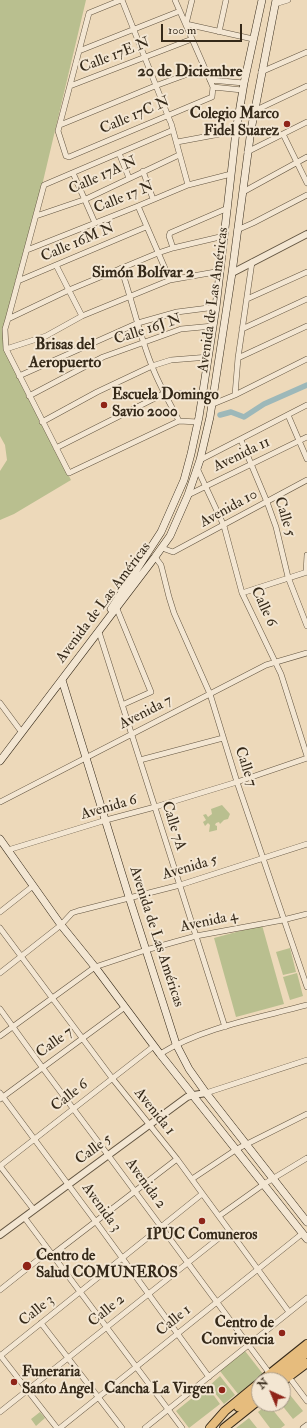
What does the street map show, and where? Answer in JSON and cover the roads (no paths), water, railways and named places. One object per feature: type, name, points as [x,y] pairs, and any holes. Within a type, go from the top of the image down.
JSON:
[{"type":"main road","name":"Avenida de Las Américas","points":[[0,755],[113,606],[161,532],[184,480],[192,454],[199,420],[221,271],[236,131],[243,87],[262,0]]},
{"type":"main road","name":"Avenida de Las Américas","points":[[275,2],[250,130],[243,192],[213,404],[200,460],[188,495],[170,536],[117,609],[62,680],[106,820],[128,897],[176,1044],[189,1069],[206,1094],[272,1178],[306,1217]]},
{"type":"main road","points":[[236,131],[245,134],[250,130]]},
{"type":"main road","points":[[233,156],[237,150],[241,149],[247,152]]},
{"type":"main road","points":[[201,402],[207,406],[213,404]]},
{"type":"main road","points":[[199,420],[205,414],[210,417]]},
{"type":"main road","points":[[0,762],[62,680]]},
{"type":"main road","points":[[0,839],[62,925],[160,1054],[305,1236]]},
{"type":"main road","points":[[276,1372],[307,1344]]},
{"type":"main road","points":[[278,1372],[307,1353]]},
{"type":"main road","points":[[291,1377],[307,1363]]},
{"type":"main road","points":[[291,1379],[307,1370]]},
{"type":"main road","points":[[210,1428],[225,1410],[251,1389]]},
{"type":"main road","points":[[224,1428],[251,1399]]},
{"type":"main road","points":[[210,1428],[251,1404]]},
{"type":"main road","points":[[231,1428],[252,1412]]},
{"type":"street","points":[[60,125],[89,13],[122,0],[173,130],[188,185]]},
{"type":"street","points":[[176,0],[212,87],[243,87]]},
{"type":"street","points":[[186,24],[192,0]]},
{"type":"street","points":[[219,32],[226,0]]},
{"type":"street","points":[[275,2],[288,0]]},
{"type":"street","points":[[79,51],[180,12]]},
{"type":"street","points":[[186,24],[253,39]]},
{"type":"street","name":"Calle 17E N","points":[[70,86],[192,39]]},
{"type":"street","points":[[261,72],[307,52]]},
{"type":"street","points":[[60,125],[155,86],[204,68]]},
{"type":"street","points":[[210,80],[243,87]]},
{"type":"street","points":[[254,111],[307,86]]},
{"type":"street","name":"Calle 17C N","points":[[60,125],[58,134],[66,156],[69,157],[169,120],[212,97],[212,87]]},
{"type":"street","points":[[247,152],[307,122]]},
{"type":"street","points":[[173,130],[44,185],[5,329],[6,349],[18,376],[69,473],[179,421],[199,420]]},
{"type":"street","points":[[177,142],[236,131]]},
{"type":"street","points":[[283,134],[307,183]]},
{"type":"street","points":[[119,153],[129,178]]},
{"type":"street","name":"Calle 17A N","points":[[36,216],[86,199],[179,155]]},
{"type":"street","points":[[243,192],[307,157]]},
{"type":"street","points":[[143,171],[153,199]]},
{"type":"street","points":[[73,173],[96,223]]},
{"type":"street","name":"Calle 17 N","points":[[26,250],[188,185],[231,174]]},
{"type":"street","points":[[237,230],[254,223],[307,195]]},
{"type":"street","points":[[138,206],[170,280]]},
{"type":"street","points":[[173,248],[169,236],[170,233],[228,208]]},
{"type":"street","name":"Calle 16M N","points":[[18,281],[146,227]]},
{"type":"street","points":[[232,273],[307,234]]},
{"type":"street","points":[[8,319],[69,290],[158,253],[224,236]]},
{"type":"street","points":[[235,395],[238,358],[252,262]]},
{"type":"street","points":[[56,265],[82,316]]},
{"type":"street","points":[[121,268],[143,342],[152,366],[179,421]]},
{"type":"street","points":[[6,349],[46,336],[82,316],[170,280],[221,271]]},
{"type":"street","points":[[247,299],[307,272]]},
{"type":"street","points":[[242,329],[307,299]]},
{"type":"street","points":[[18,376],[138,323],[177,312],[216,307]]},
{"type":"street","name":"Calle 16J N","points":[[29,396],[103,357],[181,329],[213,326]]},
{"type":"street","points":[[238,358],[307,326]]},
{"type":"street","points":[[42,422],[90,396],[152,366],[170,360],[209,357]]},
{"type":"street","points":[[213,404],[235,395],[307,359]]},
{"type":"street","points":[[56,448],[165,394],[202,393]]},
{"type":"street","points":[[200,460],[307,405]]},
{"type":"street","points":[[288,415],[307,459]]},
{"type":"street","name":"Avenida 11","points":[[188,495],[307,437]]},
{"type":"street","name":"Calle 5","points":[[241,440],[276,527],[288,577],[307,626]]},
{"type":"street","name":"Calle 6","points":[[197,468],[207,486],[224,526],[242,593],[281,674],[307,757]]},
{"type":"street","name":"Avenida 10","points":[[162,548],[173,552],[224,526],[307,480]]},
{"type":"street","points":[[242,593],[306,572],[307,556]]},
{"type":"street","name":"Calle 7","points":[[155,557],[161,565],[174,613],[210,694],[237,782],[307,987]]},
{"type":"street","points":[[117,609],[151,692],[122,705]]},
{"type":"street","name":"Calle 7A","points":[[99,632],[225,1026]]},
{"type":"street","name":"Avenida 7","points":[[0,802],[86,756],[266,665],[307,653]]},
{"type":"street","points":[[0,703],[20,730]]},
{"type":"street","points":[[140,760],[223,738]]},
{"type":"street","name":"Avenida 6","points":[[8,850],[106,820],[155,808],[237,782],[307,757]]},
{"type":"street","name":"Avenida 5","points":[[0,973],[62,925],[72,913],[128,897],[180,885],[307,844]]},
{"type":"street","points":[[0,912],[33,886]]},
{"type":"street","name":"Avenida 4","points":[[0,1036],[95,967],[146,950],[196,936],[284,920],[307,914]]},
{"type":"street","name":"Avenida 1","points":[[0,928],[112,1078],[177,1159],[289,1312]]},
{"type":"street","points":[[160,1054],[176,1044],[225,1026],[307,1005]]},
{"type":"street","name":"Calle 7","points":[[1,1096],[125,1006]]},
{"type":"street","name":"Avenida 2","points":[[0,1009],[188,1262],[267,1372]]},
{"type":"street","name":"Calle 6","points":[[0,1166],[154,1046]]},
{"type":"street","points":[[206,1094],[307,1060]]},
{"type":"street","name":"Calle 5","points":[[0,1235],[187,1097],[206,1094]]},
{"type":"street","name":"Avenida 3","points":[[1,1096],[68,1184],[209,1377]]},
{"type":"street","points":[[192,1180],[236,1149],[307,1114]]},
{"type":"street","points":[[219,1216],[272,1178],[307,1158]]},
{"type":"street","points":[[0,1290],[50,1253],[96,1222],[177,1159]]},
{"type":"street","points":[[0,1166],[34,1210]]},
{"type":"street","name":"Calle 3","points":[[0,1355],[202,1194]]},
{"type":"street","points":[[24,1217],[182,1428]]},
{"type":"street","name":"Calle 2","points":[[0,1412],[229,1230]]},
{"type":"street","name":"Calle 1","points":[[58,1428],[258,1270],[305,1236]]},
{"type":"street","points":[[145,1428],[307,1298]]},
{"type":"street","points":[[42,1323],[122,1428]]},
{"type":"street","points":[[0,1355],[58,1428]]},
{"type":"street","points":[[291,1385],[307,1401]]},
{"type":"street","points":[[303,1428],[307,1425]]},
{"type":"waterway","points":[[220,415],[231,412],[244,417],[264,404],[307,385]]},
{"type":"place","name":"Colegio Marco Fidel Suarez","points":[[287,124]]},
{"type":"place","name":"Escuela Domingo Savio 2000","points":[[104,405]]},
{"type":"place","name":"IPUC Comuneros","points":[[202,1221]]},
{"type":"place","name":"Centro de Salud COMUNEROS","points":[[27,1266]]},
{"type":"place","name":"Centro de Convivencia","points":[[282,1333]]},
{"type":"place","name":"Funeraria Santo Angel","points":[[14,1382]]},
{"type":"place","name":"Cancha La Virgen","points":[[222,1390]]},
{"type":"district","name":"20 de Diciembre","points":[[190,73]]},
{"type":"district","name":"Simón Bolívar 2","points":[[143,274]]},
{"type":"district","name":"Brisas del Aeropuerto","points":[[65,355]]}]
